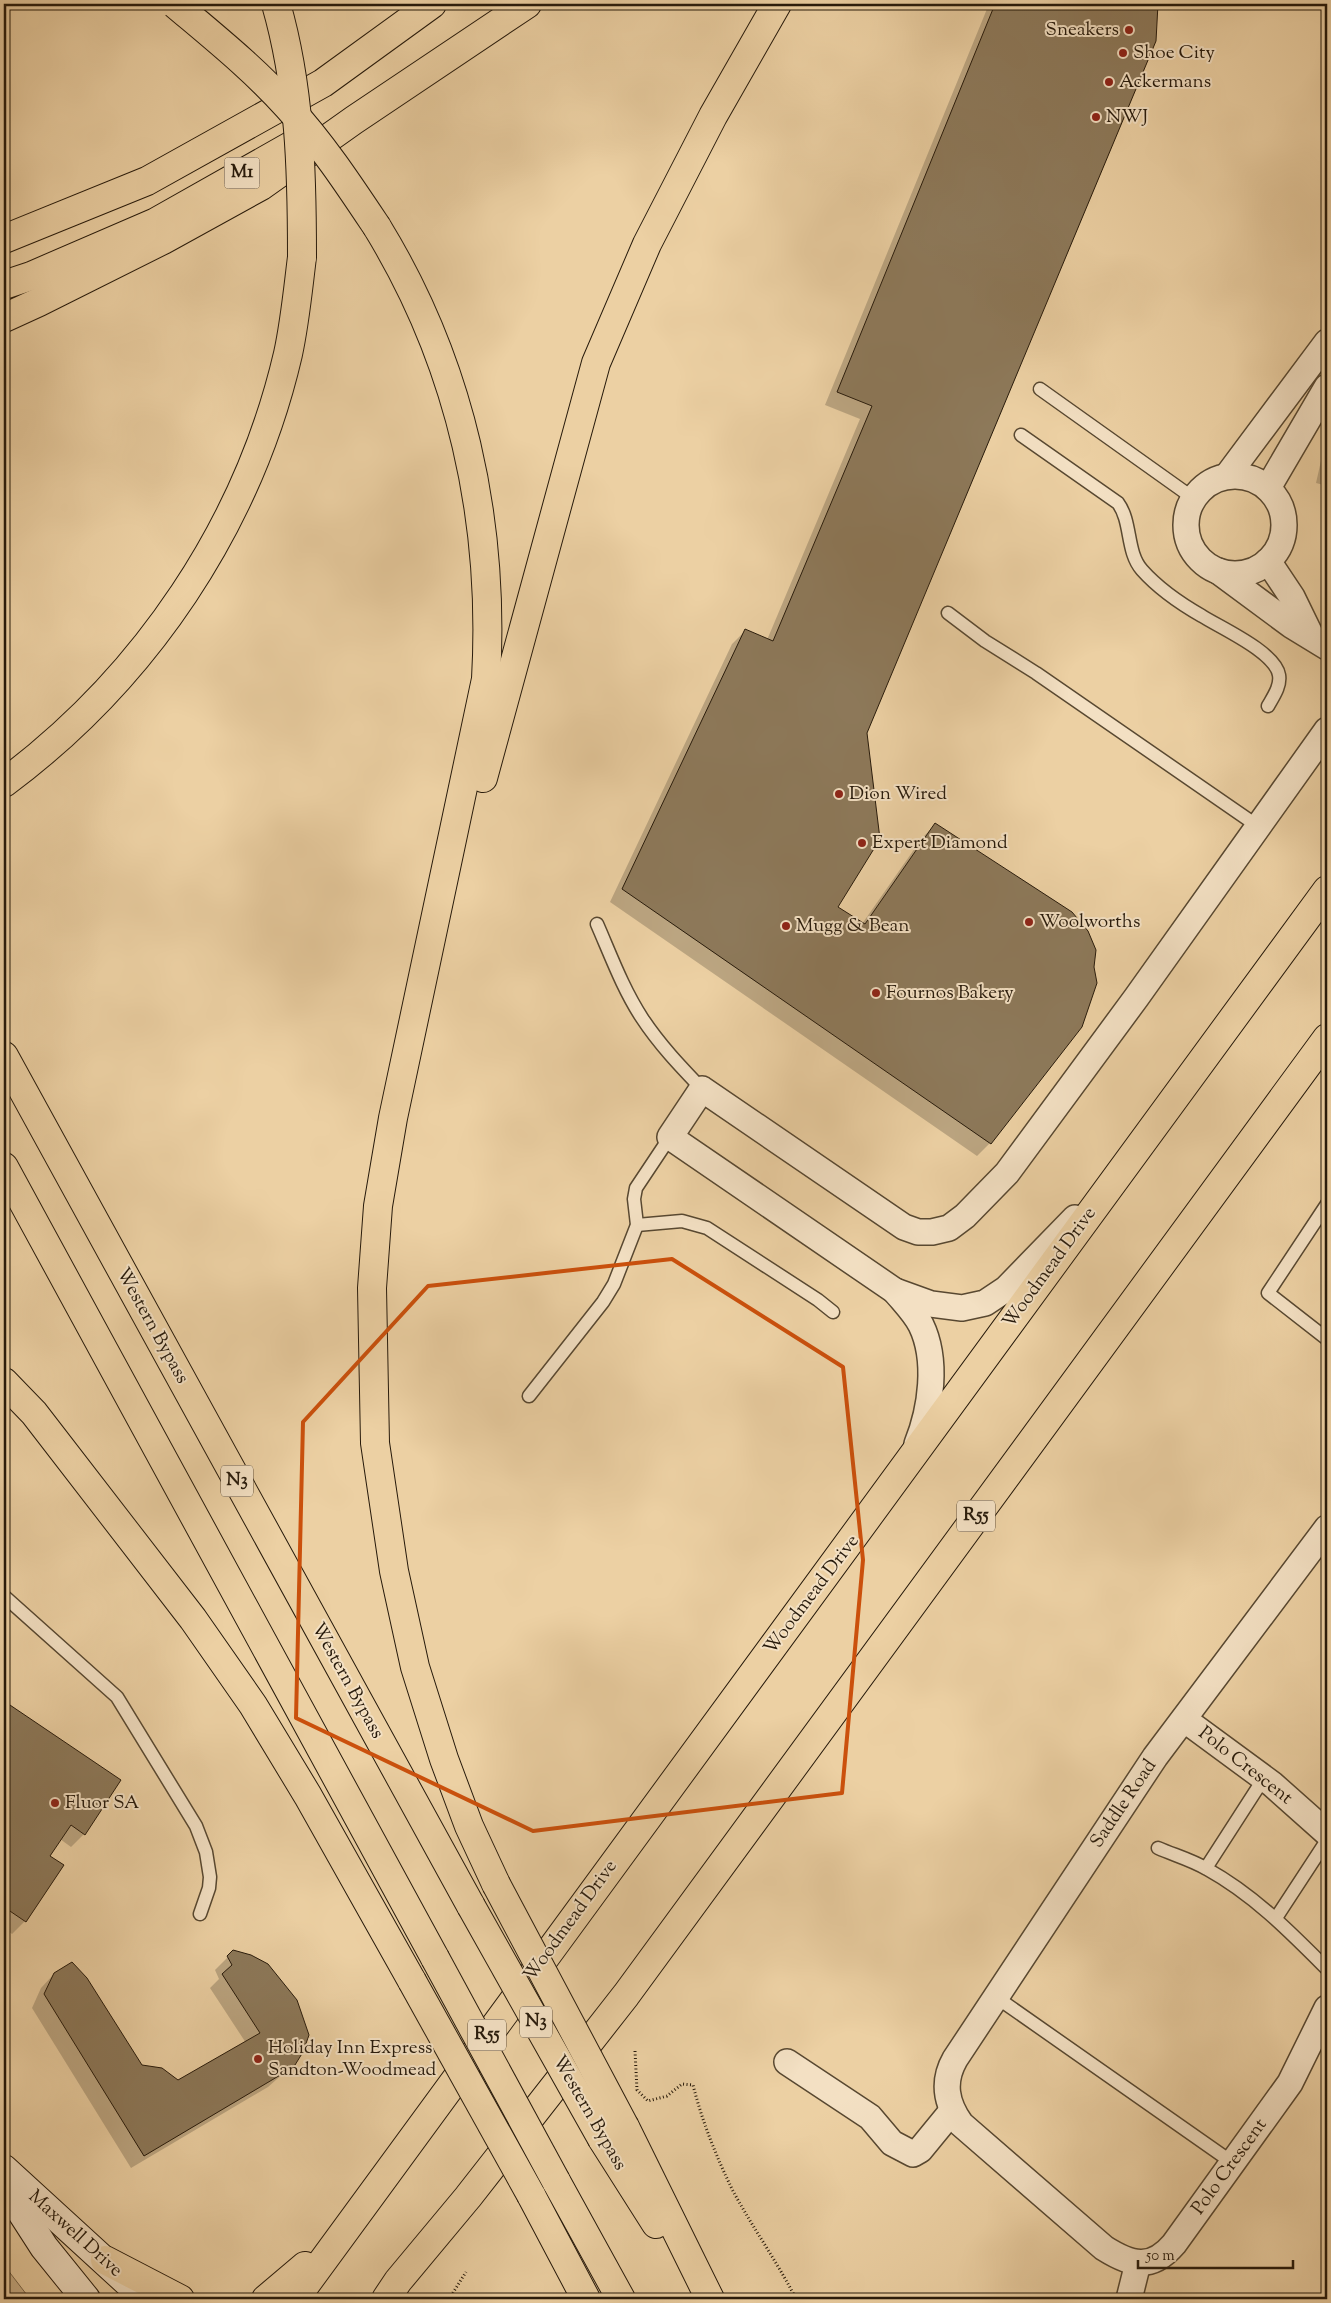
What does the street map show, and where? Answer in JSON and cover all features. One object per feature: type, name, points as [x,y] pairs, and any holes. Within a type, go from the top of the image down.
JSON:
[{"type":"main road","points":[[175,4],[242,60],[288,107],[334,163],[401,266],[425,316],[460,414],[477,491],[488,599],[486,679],[393,1118],[378,1206],[372,1288],[375,1444],[394,1571],[415,1666],[444,1759],[470,1826],[614,2133],[710,2299]]},
{"type":"main road","points":[[4,783],[63,735],[141,653],[180,601],[228,519],[262,440],[288,354],[302,257],[302,164],[294,80],[276,4]]},
{"type":"main road","name":"M1","points":[[4,239],[147,181],[323,83],[432,4]]},
{"type":"main road","name":"M1","points":[[4,285],[31,276],[156,222],[471,43],[527,4]]},
{"type":"main road","points":[[393,1118],[523,626],[596,363],[648,244],[713,116],[777,4]]},
{"type":"main road","points":[[4,318],[162,240],[261,186],[354,120],[471,43]]},
{"type":"main road","name":"Woodmead Drive","points":[[295,2299],[343,2231],[911,1461],[1117,1175],[1327,890]]},
{"type":"main road","name":"R55","points":[[393,2293],[626,1995],[1327,1038]]},
{"type":"main road","name":"Western Bypass","points":[[4,1056],[471,1906],[614,2133],[703,2299]]},
{"type":"main road","points":[[7,1173],[621,2299]]},
{"type":"main road","points":[[4,1382],[34,1413],[182,1604],[253,1705],[308,1796],[412,1981],[586,2299]]},
{"type":"main road","name":"Maxwell Drive","points":[[4,2169],[146,2299]]},
{"type":"main road","name":"Maxwell Drive","points":[[4,2185],[44,2247],[86,2299]]},
{"type":"main road","points":[[266,2299],[343,2231]]},
{"type":"main road","points":[[105,2260],[180,2299]]},
{"type":"street","points":[[1227,476],[1327,342]]},
{"type":"street","points":[[1268,488],[1323,398]]},
{"type":"street","points":[[1218,571],[1231,574],[1257,569],[1268,561],[1278,549],[1284,533],[1284,516],[1278,501],[1268,488],[1256,480],[1242,476],[1227,476],[1214,480],[1202,488],[1193,498],[1187,512],[1188,540],[1195,553],[1205,564],[1218,571],[1291,625],[1319,641]]},
{"type":"street","points":[[1268,561],[1319,641]]},
{"type":"street","points":[[1117,1175],[1006,1289],[985,1303],[962,1308],[931,1304],[895,1291],[670,1137],[702,1089],[904,1227],[918,1232],[932,1232],[949,1228],[965,1216],[1006,1173],[1259,827],[1327,730]]},
{"type":"street","points":[[895,1291],[920,1323],[927,1340],[931,1382],[926,1422],[911,1461]]},
{"type":"street","name":"Saddle Road","points":[[949,2102],[947,2076],[952,2065],[996,1997],[1155,1757],[1185,1720],[1327,1528]]},
{"type":"street","name":"Polo Crescent","points":[[1185,1720],[1264,1778],[1327,1833]]},
{"type":"street","name":"Polo Crescent","points":[[1138,2263],[1154,2261],[1168,2250],[1233,2163],[1290,2083],[1327,2008]]},
{"type":"street","points":[[787,2062],[870,2117],[892,2143],[913,2154],[920,2150],[949,2102]]},
{"type":"street","points":[[949,2102],[961,2124],[1104,2248],[1138,2263],[1129,2299]]},
{"type":"lane","points":[[1040,388],[1193,498]]},
{"type":"lane","points":[[1020,435],[1118,503],[1124,513],[1137,564],[1159,586],[1201,616],[1247,641],[1273,663],[1278,670],[1280,680],[1268,706]]},
{"type":"lane","points":[[948,613],[986,641],[1036,673],[1259,827]]},
{"type":"lane","points":[[597,924],[617,971],[641,1017],[663,1048],[702,1089]]},
{"type":"lane","points":[[529,1396],[607,1296],[625,1261],[637,1225],[634,1199],[636,1188],[670,1137]]},
{"type":"lane","points":[[1327,1204],[1268,1293],[1327,1339]]},
{"type":"lane","points":[[637,1225],[682,1221],[707,1228],[834,1312]]},
{"type":"lane","points":[[4,1596],[117,1697],[196,1826],[206,1852],[210,1877],[209,1888],[200,1914]]},
{"type":"lane","points":[[1206,1868],[1264,1778]]},
{"type":"lane","points":[[1276,1918],[1327,1840]]},
{"type":"lane","points":[[1158,1848],[1206,1868],[1243,1891],[1276,1918],[1327,1969]]},
{"type":"lane","points":[[996,1997],[1233,2163]]},
{"type":"path","points":[[635,2051],[637,2090],[648,2101],[667,2096],[682,2084],[693,2085],[702,2121],[733,2190],[783,2273],[796,2299]]},
{"type":"path","points":[[449,2299],[466,2272]]},
{"type":"highlighted area","points":[[672,1259],[843,1367],[863,1560],[842,1793],[533,1831],[296,1718],[303,1422],[428,1286]]},
{"type":"shaded area","points":[[4,2265],[30,2299],[4,2299]]},
{"type":"building","points":[[995,4],[1158,4],[1156,41],[867,733],[880,839],[838,907],[865,924],[935,823],[1072,912],[1088,931],[1096,950],[1094,967],[1097,983],[1082,1027],[991,1144],[622,889],[745,629],[773,641],[872,406],[837,392]]},
{"type":"building","name":"Fluor SA","points":[[4,1701],[121,1780],[85,1835],[71,1825],[50,1856],[64,1865],[26,1922],[4,1907]]},
{"type":"building","name":"Holiday Inn Express Sandton-Woodmead","points":[[233,1950],[251,1955],[268,1964],[297,2000],[309,2035],[303,2052],[295,2065],[282,2074],[144,2156],[44,1994],[54,1973],[72,1962],[87,1978],[142,2065],[162,2068],[178,2080],[260,2033],[222,1974],[232,1965],[227,1956]]},
{"type":"place","name":"Sneakers","points":[[1129,30]]},
{"type":"place","name":"Shoe City","points":[[1123,53]]},
{"type":"place","name":"Ackermans","points":[[1109,82]]},
{"type":"place","name":"NWJ","points":[[1096,117]]},
{"type":"place","name":"Dion Wired","points":[[839,794]]},
{"type":"place","name":"Expert Diamond","points":[[862,843]]},
{"type":"place","name":"Woolworths","points":[[1029,922]]},
{"type":"place","name":"Mugg & Bean","points":[[786,926]]},
{"type":"place","name":"Fournos Bakery","points":[[876,993]]},
{"type":"place","name":"Fluor SA","points":[[55,1803]]},
{"type":"place","name":"Holiday Inn Express Sandton-Woodmead","points":[[258,2059]]}]
